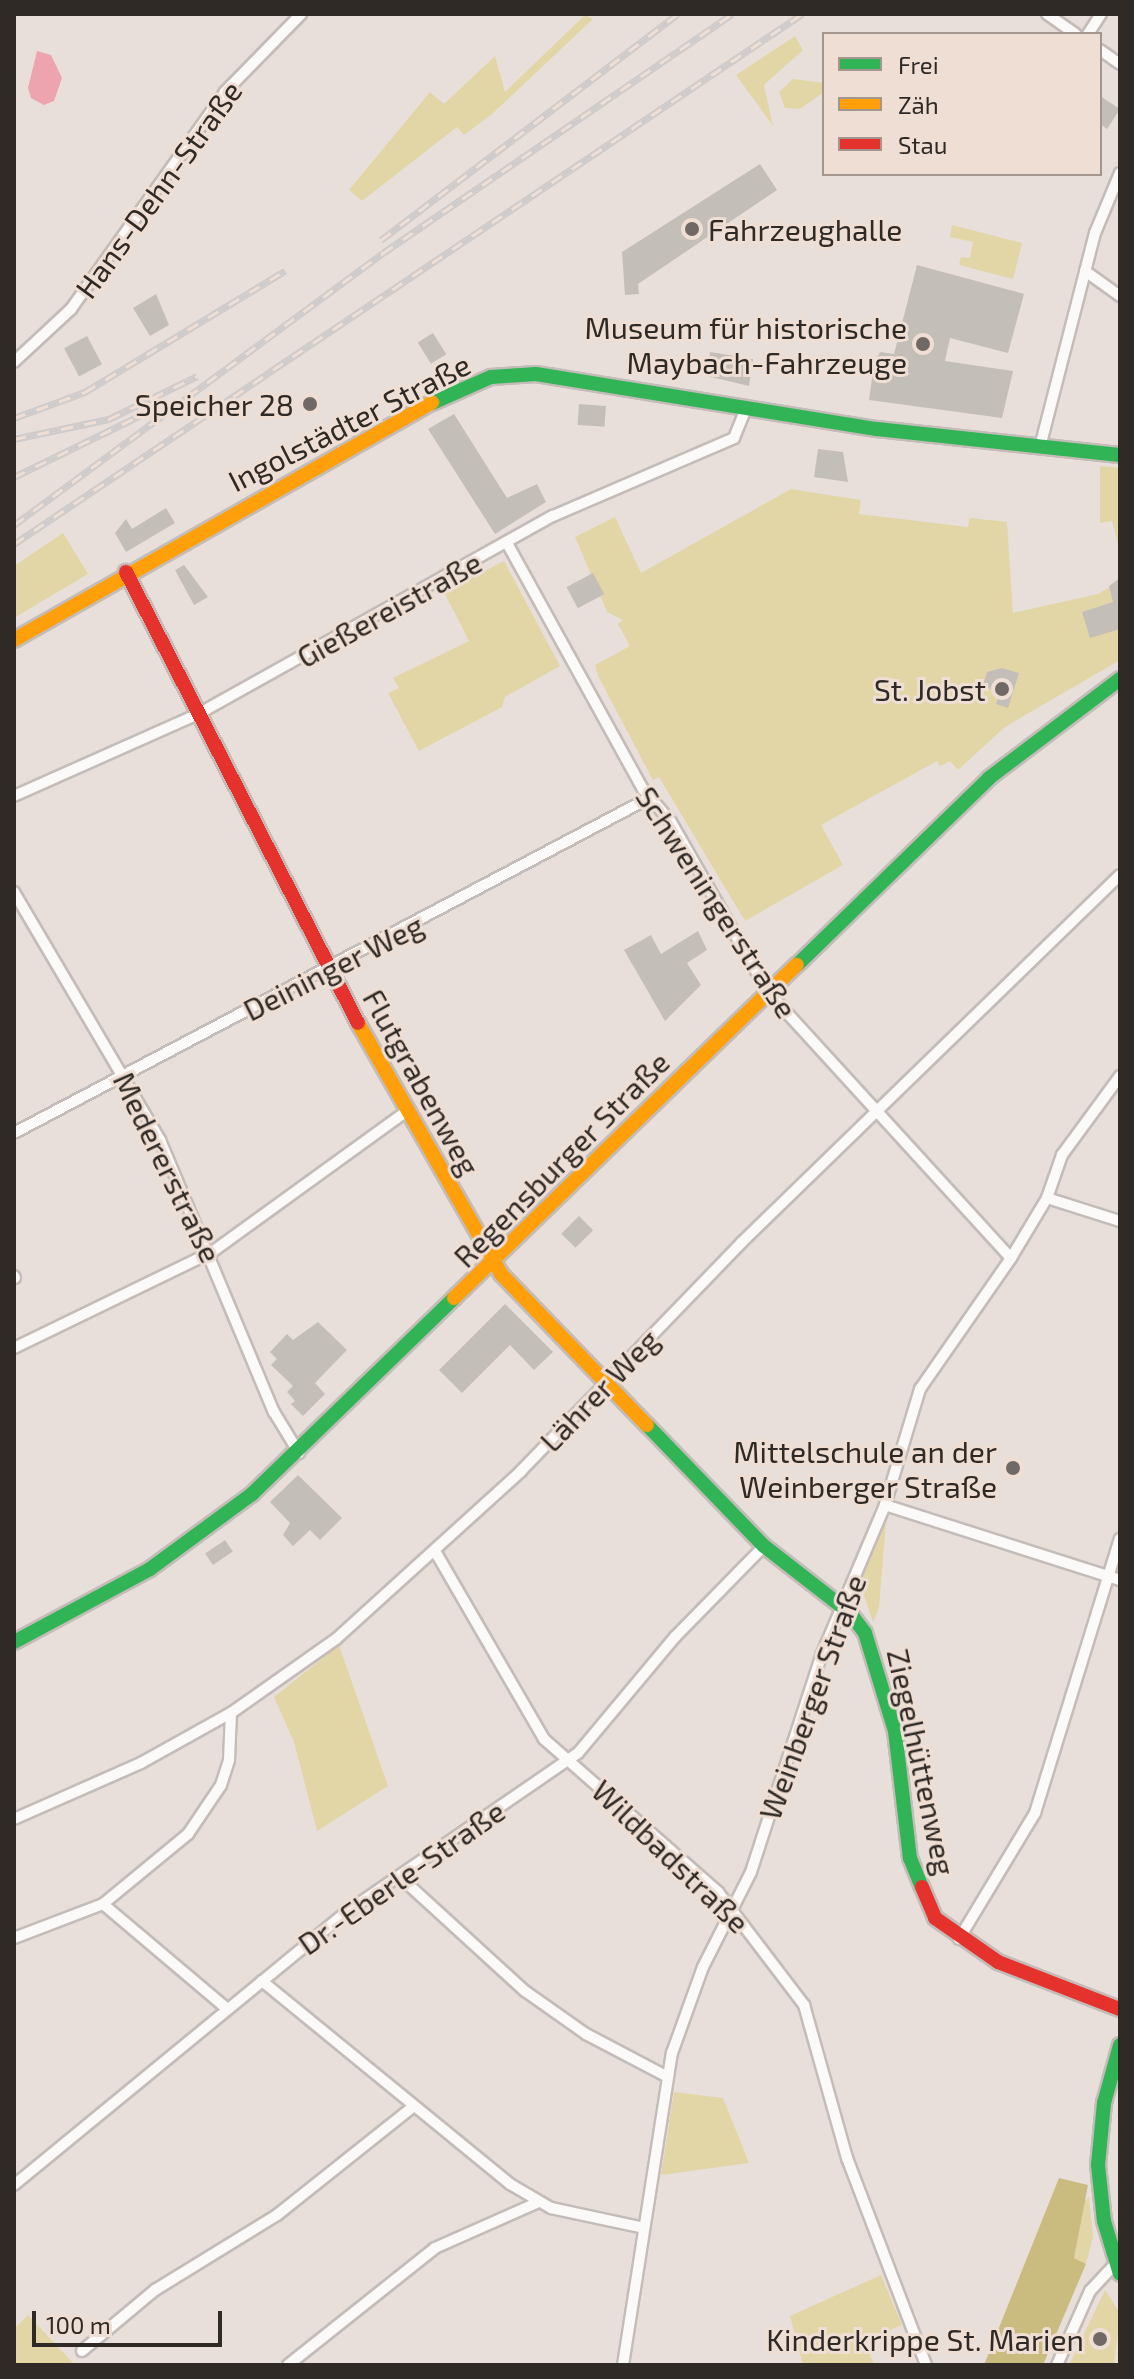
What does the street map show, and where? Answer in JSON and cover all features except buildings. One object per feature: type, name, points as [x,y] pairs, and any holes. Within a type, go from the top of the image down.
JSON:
[{"type":"street","name":"Hans-Dehn-Straße","points":[[14,362],[71,309],[225,92],[301,14]]},
{"type":"street","points":[[1047,14],[1073,32]]},
{"type":"street","points":[[1089,32],[1101,14]]},
{"type":"street","points":[[1102,51],[1120,64]]},
{"type":"street","points":[[1040,447],[1085,271],[1119,179]]},
{"type":"street","points":[[1085,271],[1120,296]]},
{"type":"street","name":"Ingolstädter Straße","points":[[14,640],[126,572],[410,413],[491,377],[536,374],[746,408],[1120,455]]},
{"type":"street","name":"Gießereistraße","points":[[14,796],[200,713],[573,507],[734,438],[746,408]]},
{"type":"street","name":"Schweningerstraße","points":[[507,543],[649,798],[671,822],[768,992],[873,1111],[1011,1258]]},
{"type":"street","name":"Flutgrabenweg","points":[[126,572],[407,1111],[493,1261],[606,1386],[764,1546],[842,1608]]},
{"type":"street","name":"Regensburger Straße","points":[[14,1642],[178,1551],[299,1453],[989,778],[1083,701],[1120,679]]},
{"type":"street","name":"Deininger Weg","points":[[14,1133],[649,798]]},
{"type":"street","name":"Lährer Weg","points":[[14,1819],[141,1763],[231,1713],[336,1639],[435,1551],[606,1386],[873,1111],[1120,875]]},
{"type":"street","name":"Medererstraße","points":[[14,892],[125,1075],[212,1252],[274,1412],[299,1453]]},
{"type":"street","name":"Weinberger Straße","points":[[623,2365],[666,2076],[703,1967],[735,1910],[842,1608],[885,1505],[926,1378],[1011,1258],[1047,1198],[1062,1155],[1120,1076]]},
{"type":"street","points":[[14,1348],[212,1252],[407,1111]]},
{"type":"street","points":[[1047,1198],[1120,1221]]},
{"type":"street","points":[[885,1505],[1114,1578]]},
{"type":"street","points":[[959,1940],[1035,1813],[1114,1578],[1120,1539]]},
{"type":"street","name":"Dr.-Eberle-Straße","points":[[14,2185],[226,2008],[400,1877],[568,1761],[764,1546]]},
{"type":"street","name":"Wildbadstraße","points":[[435,1551],[544,1739],[735,1910],[812,2018],[847,2158],[926,2365]]},
{"type":"street","name":"Ziegelhüttenweg","points":[[842,1608],[865,1633],[891,1711],[910,1858],[935,1918],[959,1940],[998,1962],[1120,2009]]},
{"type":"street","points":[[14,1938],[103,1904],[159,1864],[208,1809],[229,1760],[231,1713]]},
{"type":"street","points":[[400,1877],[525,1991],[586,2034],[666,2076]]},
{"type":"street","points":[[103,1904],[226,2008]]},
{"type":"street","points":[[262,1981],[413,2107],[539,2202],[644,2228]]},
{"type":"street","points":[[1057,2365],[1090,2291],[1118,2268],[1098,2157],[1104,2103],[1120,2045]]},
{"type":"street","points":[[82,2351],[155,2290],[277,2215],[413,2107]]},
{"type":"street","points":[[288,2365],[435,2248],[539,2202]]},
{"type":"shaded area","points":[[585,15],[593,19],[491,115],[464,135],[457,127],[362,201],[349,190],[430,92],[444,104],[495,56],[505,92]]},
{"type":"shaded area","points":[[795,36],[803,50],[764,85],[773,126],[736,75]]},
{"type":"shaded area","points":[[37,51],[51,55],[62,78],[54,101],[44,105],[31,98],[28,88]]},
{"type":"shaded area","points":[[793,79],[822,83],[822,93],[800,109],[785,108],[779,92]]},
{"type":"shaded area","points":[[952,225],[1022,243],[1013,279],[959,265],[961,257],[970,258],[973,242],[950,237]]},
{"type":"shaded area","points":[[1100,466],[1120,468],[1120,553],[1112,521],[1100,523]]},
{"type":"shaded area","points":[[791,489],[861,500],[859,514],[968,527],[970,518],[1007,522],[1013,613],[1098,594],[1120,581],[1120,660],[1005,727],[958,770],[950,761],[940,766],[937,761],[821,825],[843,865],[745,921],[659,777],[653,780],[598,676],[595,665],[630,646],[618,624],[623,620],[607,612],[575,537],[615,517],[641,573]]},
{"type":"shaded area","points":[[63,533],[88,574],[14,618],[14,566]]},
{"type":"shaded area","points":[[504,561],[560,666],[505,697],[502,707],[419,751],[388,693],[399,688],[393,678],[469,641],[444,592]]},
{"type":"shaded area","points":[[886,1521],[879,1608],[873,1622],[860,1583]]},
{"type":"shaded area","points":[[339,1645],[388,1786],[317,1831],[294,1742],[274,1697]]},
{"type":"shaded area","points":[[674,2092],[723,2098],[749,2163],[661,2175]]},
{"type":"shaded area","points":[[1059,2178],[1088,2185],[1074,2258],[1086,2264],[1043,2365],[984,2365]]},
{"type":"shaded area","points":[[1089,2197],[1093,2237],[1086,2264],[1074,2258],[1082,2203]]},
{"type":"shaded area","points":[[881,2275],[902,2325],[865,2341],[874,2365],[803,2365],[790,2316]]},
{"type":"shaded area","name":"Kinderkrippe St. Marien","points":[[1105,2290],[1120,2313],[1114,2365],[1069,2365]]},
{"type":"shaded area","points":[[28,2315],[75,2365],[14,2365],[14,2329]]},
{"type":"railway","points":[[381,240],[678,14]]},
{"type":"railway","points":[[14,525],[383,253],[732,14]]},
{"type":"railway","points":[[14,544],[802,14]]},
{"type":"railway","points":[[14,418],[85,392],[285,271]]},
{"type":"railway","points":[[14,439],[109,419],[197,376]]},
{"type":"railway","points":[[14,477],[143,414]]},
{"type":"traffic: fast","points":[[432,403],[491,377],[536,374],[877,429],[1120,455]]},
{"type":"traffic: fast","points":[[797,965],[989,778],[1120,679]]},
{"type":"traffic: fast","points":[[14,1642],[150,1569],[252,1494],[454,1298]]},
{"type":"traffic: fast","points":[[647,1425],[764,1546],[850,1613],[865,1633],[895,1731],[910,1858],[922,1887]]},
{"type":"traffic: fast","points":[[1120,2045],[1104,2103],[1098,2165],[1104,2221],[1120,2274]]},
{"type":"traffic: slow","points":[[14,640],[432,403]]},
{"type":"traffic: slow","points":[[454,1298],[797,965]]},
{"type":"traffic: slow","points":[[358,1023],[501,1274],[647,1425]]},
{"type":"traffic: jam","points":[[126,572],[358,1023]]},
{"type":"traffic: jam","points":[[922,1887],[935,1918],[998,1962],[1120,2009]]},
{"type":"place","name":"Fahrzeughalle","points":[[692,229]]},
{"type":"place","name":"Museum für historische Maybach-Fahrzeuge","points":[[923,344]]},
{"type":"place","name":"Speicher 28","points":[[310,404]]},
{"type":"place","name":"St. Jobst","points":[[1002,689]]},
{"type":"place","name":"Mittelschule an der Weinberger Straße","points":[[1013,1468]]},
{"type":"place","name":"Kinderkrippe St. Marien","points":[[1100,2339]]}]
